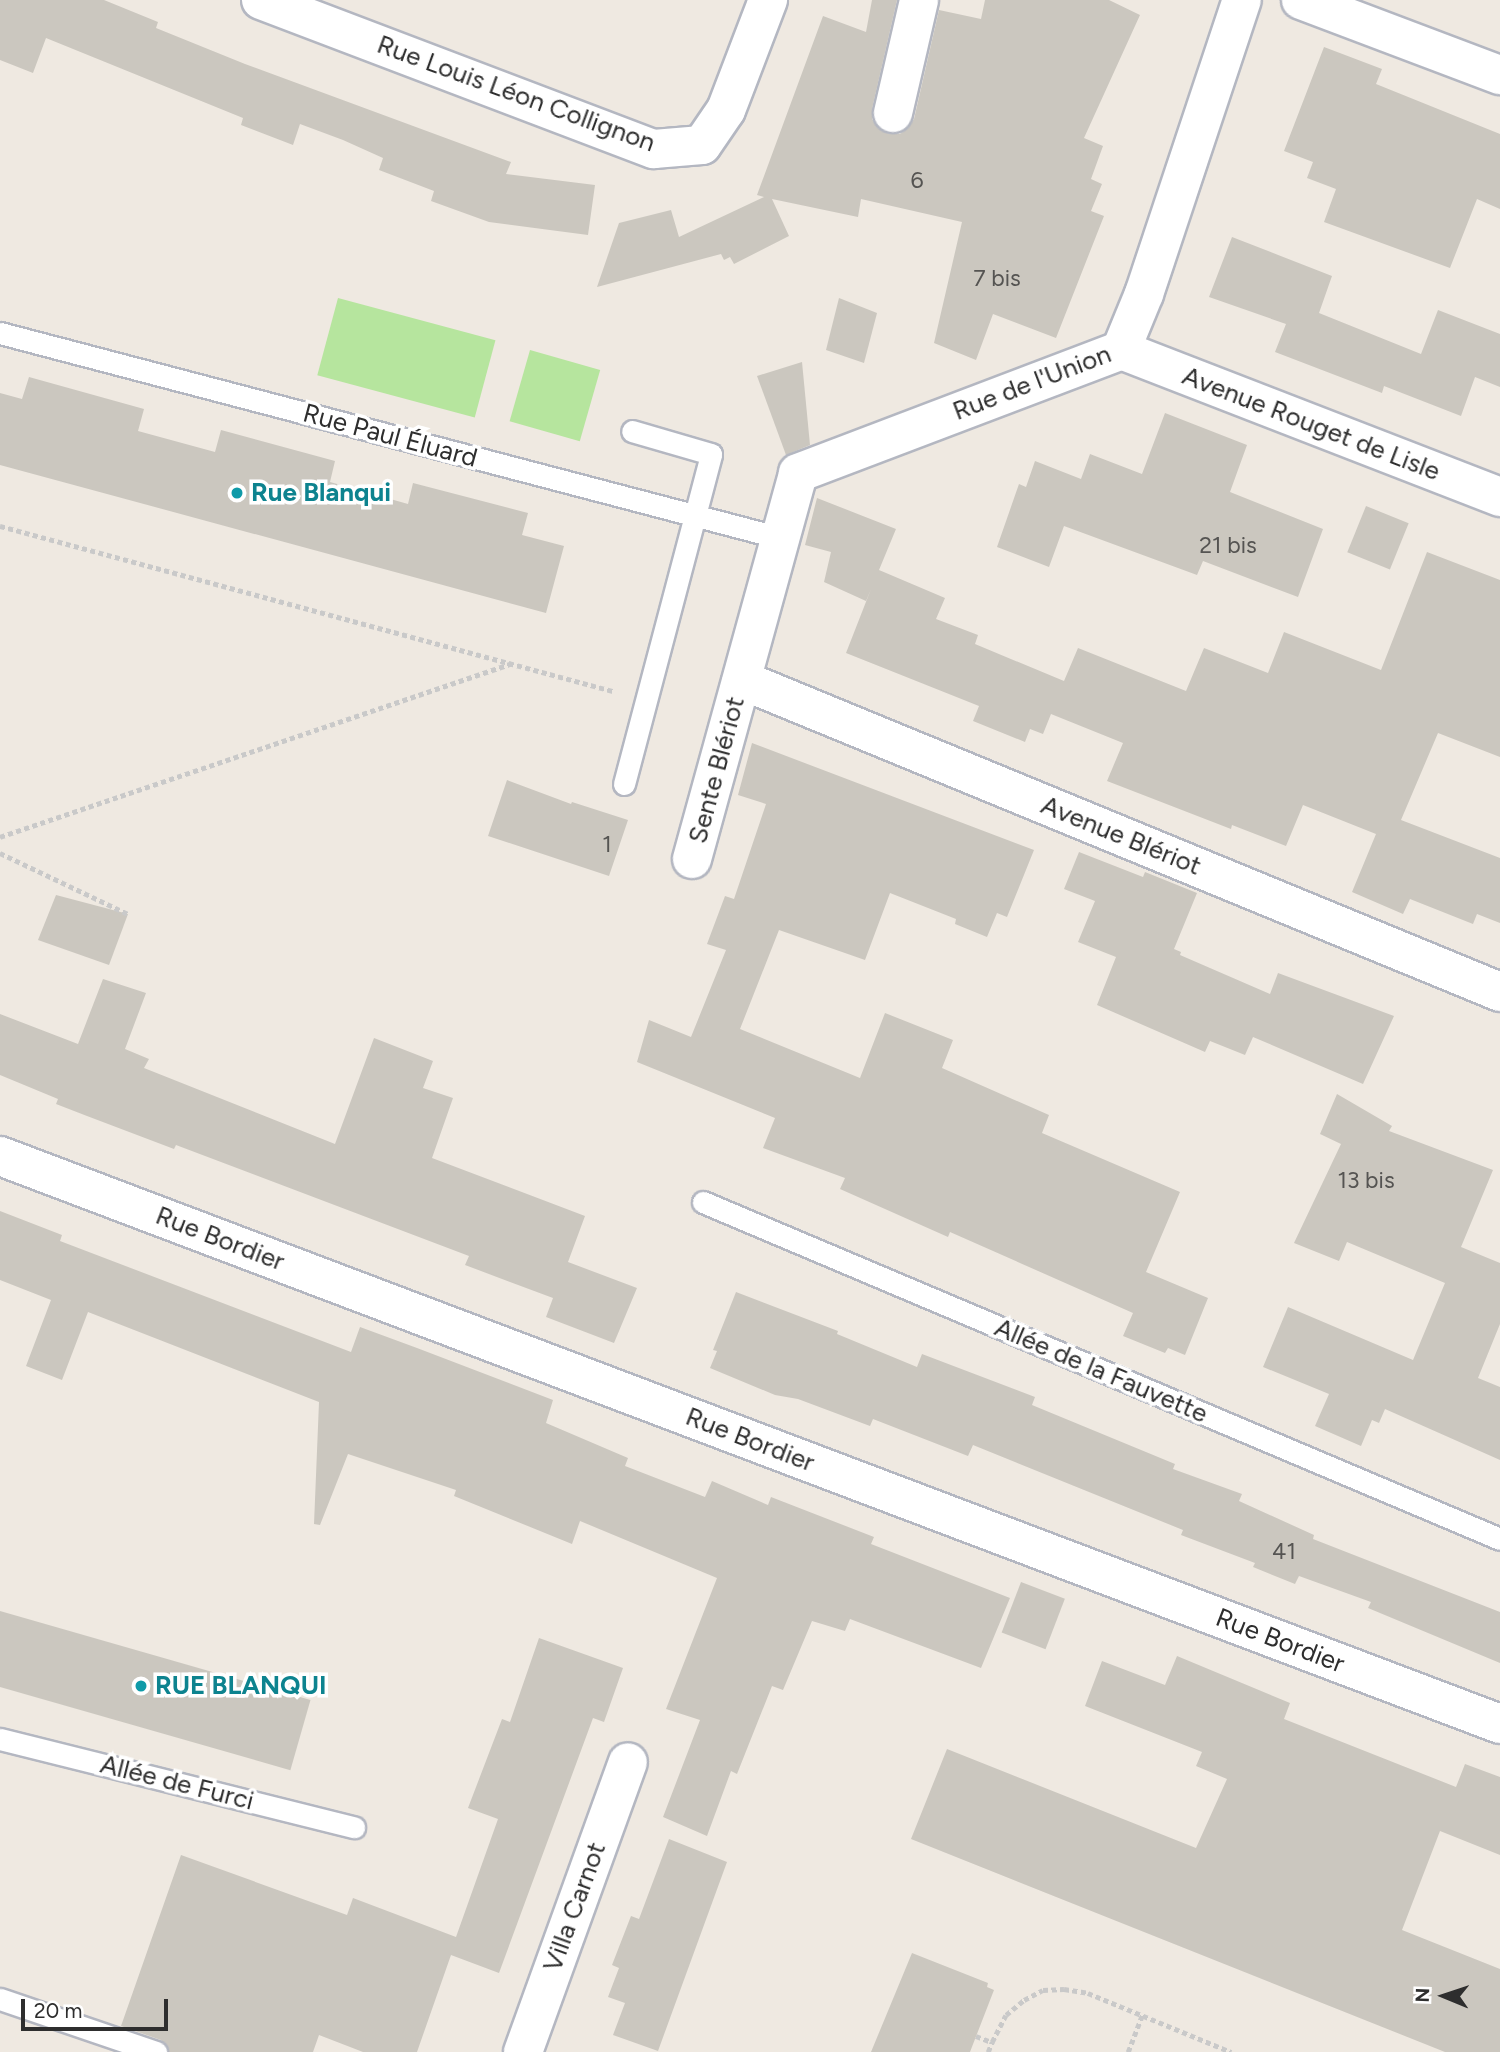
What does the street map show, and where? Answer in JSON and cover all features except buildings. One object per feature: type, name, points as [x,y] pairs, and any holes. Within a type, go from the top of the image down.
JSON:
[{"type":"street","name":"Rue Louis Léon Collignon","points":[[261,0],[654,149],[702,145],[726,110],[768,0]]},
{"type":"street","points":[[893,113],[919,0]]},
{"type":"street","name":"Rue de l'Union","points":[[741,680],[798,473],[1121,350],[1144,294],[1242,0]]},
{"type":"street","points":[[1301,0],[1500,75]]},
{"type":"street","name":"Avenue Rouget de Lisle","points":[[1121,350],[1500,497]]},
{"type":"street","name":"Sente Blériot","points":[[692,859],[741,680]]},
{"type":"street","name":"Avenue Blériot","points":[[741,680],[1500,992]]},
{"type":"street","name":"Rue Bordier","points":[[0,1156],[1500,1724]]},
{"type":"street","name":"Villa Carnot","points":[[523,2052],[628,1762]]},
{"type":"lane","name":"Rue Paul Éluard","points":[[0,333],[781,538]]},
{"type":"lane","points":[[624,784],[711,454],[632,431]]},
{"type":"lane","name":"Allée de la Fauvette","points":[[703,1202],[1500,1539]]},
{"type":"lane","name":"Allée de Furci","points":[[0,1739],[354,1827]]},
{"type":"lane","points":[[0,1999],[156,2052]]},
{"type":"path","points":[[0,526],[514,662],[644,700]]},
{"type":"path","points":[[0,837],[514,662]]},
{"type":"path","points":[[0,853],[128,914]]},
{"type":"path","points":[[988,2052],[1006,2015],[1024,2000],[1043,1990],[1088,1993],[1231,2052]]},
{"type":"path","points":[[1128,2052],[1142,2015]]},
{"type":"path","points":[[976,2036],[992,2042]]},
{"type":"green space","points":[[338,298],[495,340],[475,417],[317,375]]},
{"type":"green space","points":[[530,350],[600,370],[580,441],[510,421]]},
{"type":"place","name":"Rue Blanqui","points":[[237,493]]},
{"type":"place","name":"RUE BLANQUI","points":[[141,1686]]}]
